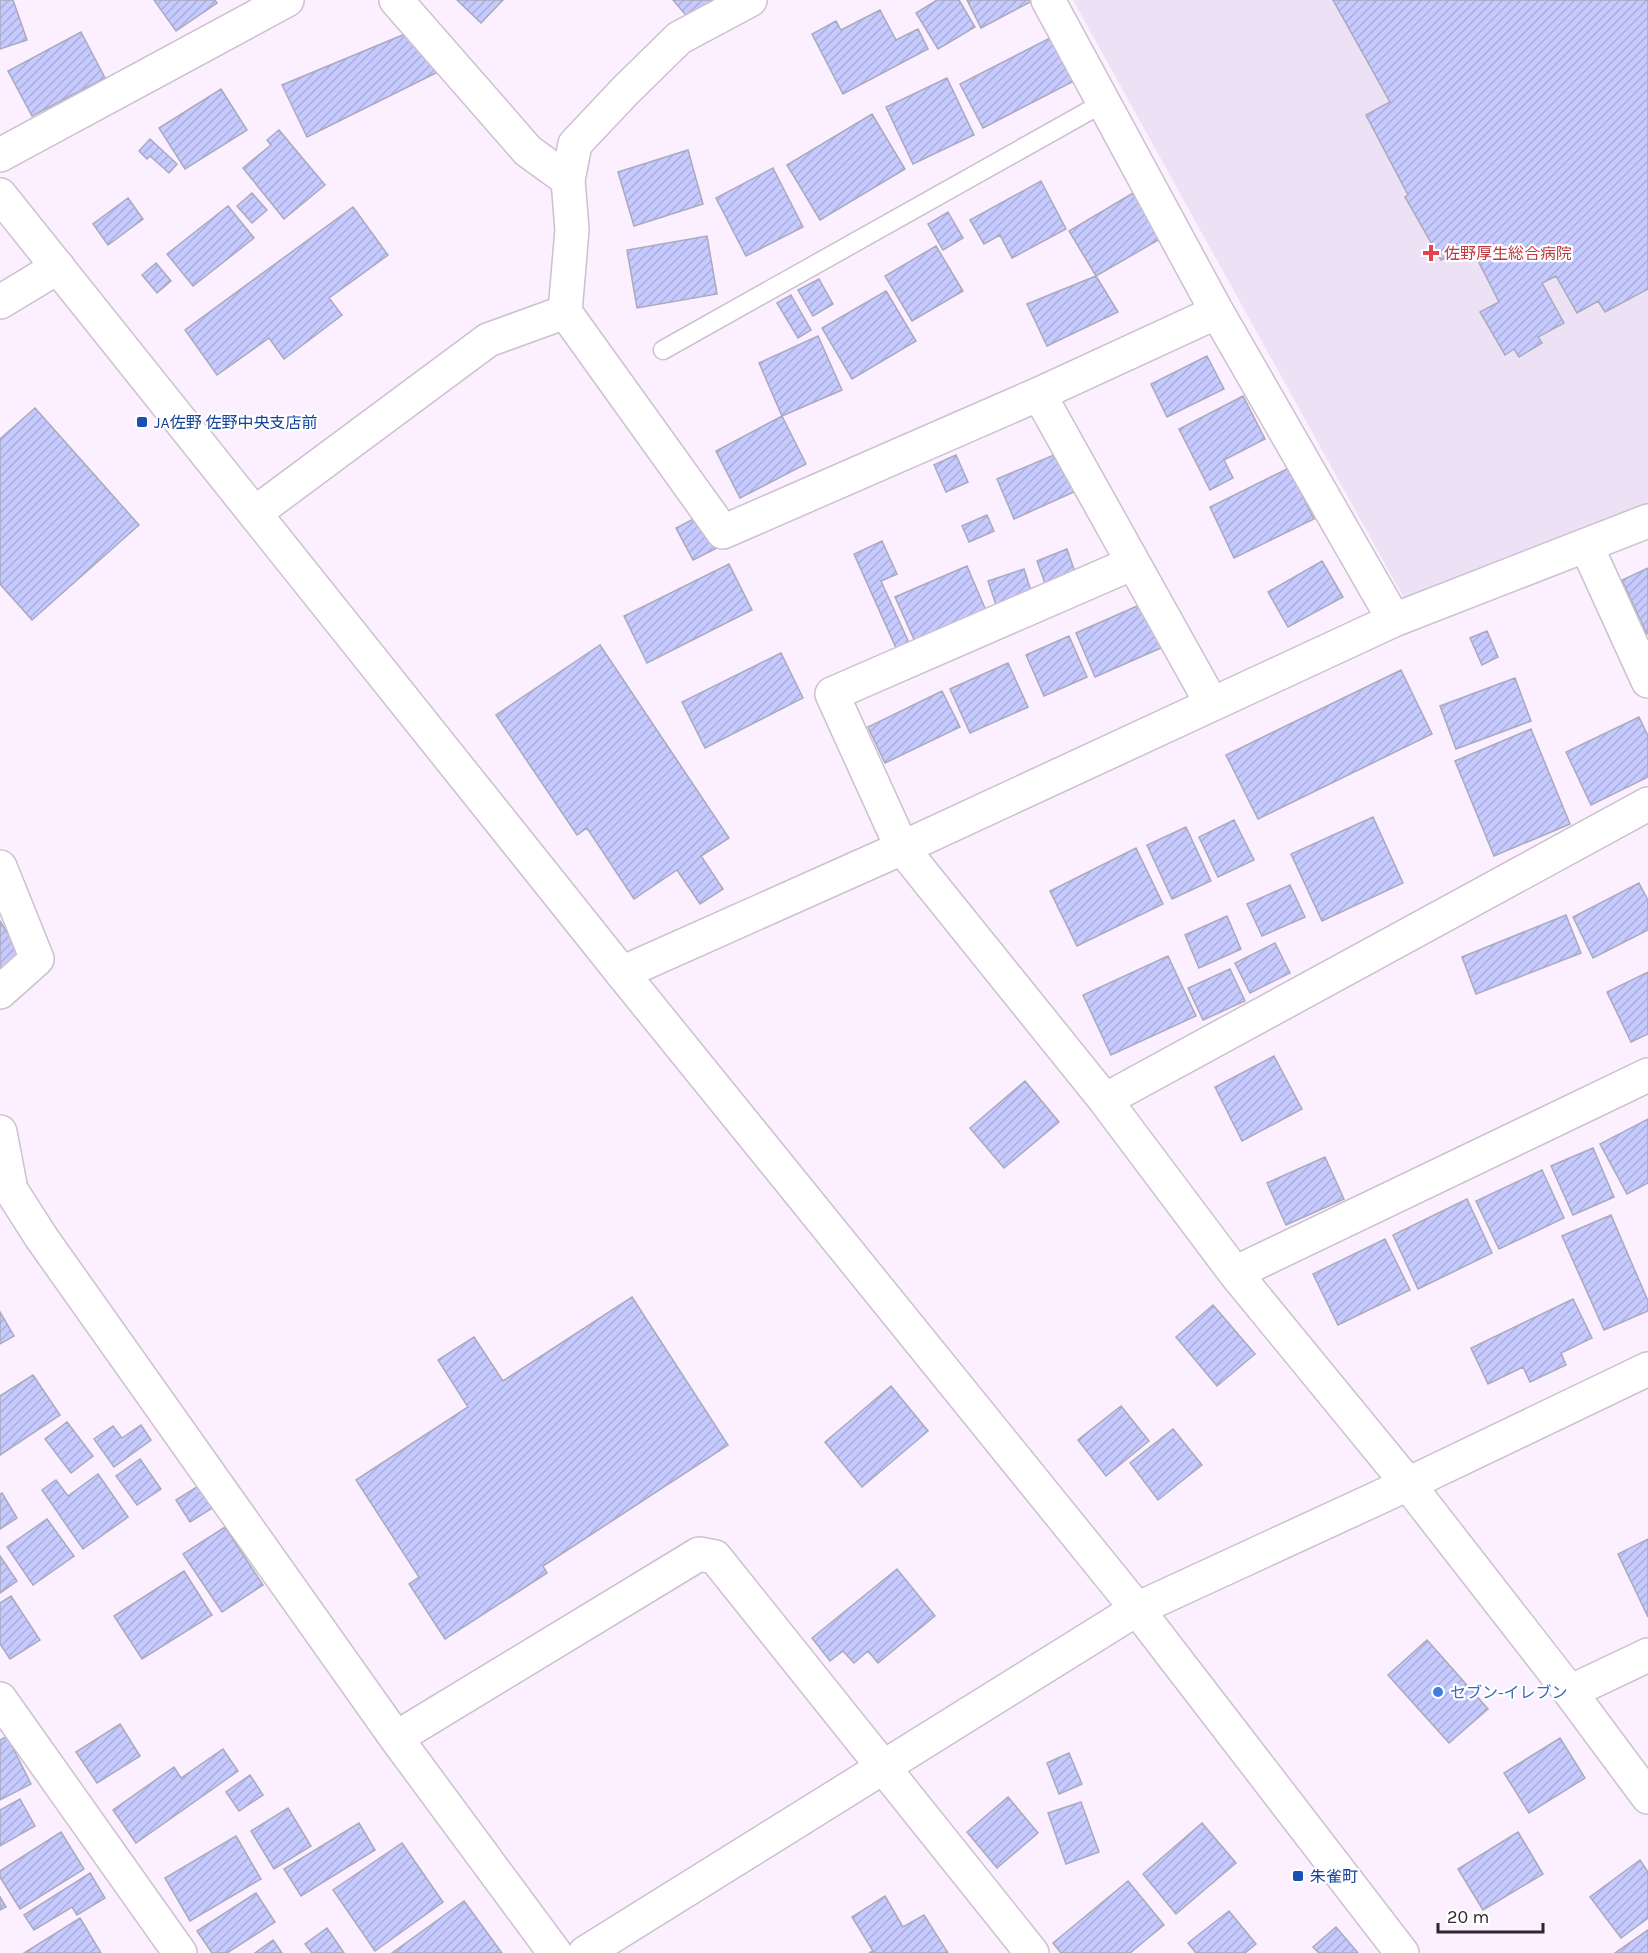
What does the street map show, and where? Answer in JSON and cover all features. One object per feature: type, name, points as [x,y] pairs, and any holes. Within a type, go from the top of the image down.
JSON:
[{"type":"street","points":[[0,155],[287,0]]},
{"type":"street","points":[[396,0],[528,152],[568,180]]},
{"type":"street","points":[[750,0],[679,38],[625,90],[574,144],[568,180],[572,230],[565,312],[723,532],[1039,394],[1217,312]]},
{"type":"street","points":[[1048,0],[1217,312],[1394,620]]},
{"type":"street","points":[[0,195],[622,973],[1137,1609],[1402,1953]]},
{"type":"street","points":[[0,302],[58,267]]},
{"type":"street","points":[[255,513],[489,340],[565,312]]},
{"type":"street","points":[[1039,394],[1212,704]]},
{"type":"street","points":[[622,973],[902,848],[1394,620],[1648,521]]},
{"type":"street","points":[[1586,545],[1648,681]]},
{"type":"street","points":[[1133,563],[832,694],[902,848],[1105,1100],[1235,1273],[1408,1484],[1570,1692],[1648,1797]]},
{"type":"street","points":[[1105,1100],[1648,804]]},
{"type":"street","points":[[0,867],[37,959],[0,992]]},
{"type":"street","points":[[1235,1273],[1648,1076]]},
{"type":"street","points":[[0,1132],[11,1190],[41,1237],[396,1738],[555,1953]]},
{"type":"street","points":[[585,1953],[1137,1609],[1408,1484],[1648,1369]]},
{"type":"street","points":[[396,1738],[699,1554],[715,1557],[1032,1953]]},
{"type":"street","points":[[1570,1692],[1648,1655]]},
{"type":"street","points":[[2,1704],[180,1953]]},
{"type":"lane","points":[[663,350],[1103,103]]},
{"type":"shaded area","name":"佐野厚生総合病院","points":[[1073,0],[1648,0],[1648,507],[1405,600]]},
{"type":"building","points":[[0,0],[13,0],[27,40],[0,49]]},
{"type":"building","points":[[154,0],[215,0],[217,3],[176,31]]},
{"type":"building","points":[[457,0],[503,0],[481,23]]},
{"type":"building","points":[[673,0],[716,0],[690,20]]},
{"type":"building","points":[[937,0],[959,0],[975,27],[938,49],[916,13]]},
{"type":"building","points":[[967,0],[1034,0],[981,28]]},
{"type":"building","points":[[1333,0],[1648,0],[1648,289],[1605,312],[1598,301],[1577,313],[1556,276],[1542,283],[1564,323],[1538,337],[1542,343],[1519,357],[1514,349],[1505,355],[1480,312],[1499,302],[1470,245],[1441,260],[1405,197],[1408,195],[1366,115],[1390,102]]},
{"type":"building","points":[[880,10],[896,40],[918,29],[928,49],[843,94],[812,34],[836,21],[841,30]]},
{"type":"building","points":[[81,32],[105,78],[32,116],[8,71]]},
{"type":"building","points":[[410,32],[442,70],[307,137],[282,85]]},
{"type":"building","points":[[1052,37],[1074,81],[983,128],[960,84]]},
{"type":"building","points":[[947,78],[974,135],[913,164],[886,107]]},
{"type":"building","points":[[221,89],[247,130],[185,169],[159,128]]},
{"type":"building","points":[[872,114],[905,169],[820,220],[787,165]]},
{"type":"building","points":[[279,130],[325,185],[284,219],[243,168],[271,145],[267,140]]},
{"type":"building","points":[[150,139],[177,164],[169,173],[150,156],[147,159],[139,151]]},
{"type":"building","points":[[688,150],[703,204],[634,226],[618,172]]},
{"type":"building","points":[[773,168],[803,227],[746,256],[716,198]]},
{"type":"building","points":[[1041,181],[1066,229],[1012,258],[1000,235],[984,244],[970,220]]},
{"type":"building","points":[[252,193],[267,210],[252,223],[237,206]]},
{"type":"building","points":[[1133,193],[1160,239],[1096,276],[1069,231]]},
{"type":"building","points":[[128,198],[143,219],[108,245],[93,224]]},
{"type":"building","points":[[228,206],[254,238],[193,286],[167,254]]},
{"type":"building","points":[[353,207],[388,255],[329,298],[342,315],[284,359],[269,338],[217,375],[185,330]]},
{"type":"building","points":[[948,212],[963,238],[943,250],[928,224]]},
{"type":"building","points":[[707,236],[717,294],[637,308],[627,250]]},
{"type":"building","points":[[936,246],[963,291],[912,321],[885,276]]},
{"type":"building","points":[[156,263],[171,281],[157,293],[142,275]]},
{"type":"building","points":[[1096,276],[1118,312],[1047,346],[1027,304]]},
{"type":"building","points":[[819,279],[833,304],[813,316],[798,290]]},
{"type":"building","points":[[886,291],[916,341],[852,379],[822,328]]},
{"type":"building","points":[[791,295],[811,330],[798,338],[777,303]]},
{"type":"building","points":[[818,336],[842,390],[782,416],[759,363]]},
{"type":"building","points":[[1207,356],[1224,389],[1167,417],[1151,384]]},
{"type":"building","points":[[1243,396],[1265,439],[1224,460],[1233,478],[1210,490],[1179,429]]},
{"type":"building","points":[[35,408],[139,525],[32,620],[0,584],[0,439]]},
{"type":"building","points":[[782,416],[806,464],[740,498],[716,451]]},
{"type":"building","points":[[1061,452],[1078,490],[1014,519],[997,479]]},
{"type":"building","points":[[956,455],[968,482],[946,492],[934,465]]},
{"type":"building","points":[[1289,468],[1314,519],[1234,558],[1210,507]]},
{"type":"building","points":[[703,514],[721,546],[693,560],[676,528]]},
{"type":"building","points":[[987,515],[994,531],[969,542],[962,526]]},
{"type":"building","points":[[882,541],[897,574],[881,581],[910,645],[897,650],[854,554]]},
{"type":"building","points":[[1067,549],[1076,575],[1046,586],[1037,561]]},
{"type":"building","points":[[1322,561],[1343,597],[1288,627],[1268,592]]},
{"type":"building","points":[[729,564],[752,610],[647,663],[624,616]]},
{"type":"building","points":[[967,566],[987,613],[916,644],[895,597]]},
{"type":"building","points":[[1648,568],[1648,633],[1647,634],[1622,580]]},
{"type":"building","points":[[1024,569],[1033,597],[997,608],[988,581]]},
{"type":"building","points":[[1144,603],[1163,647],[1095,677],[1076,633]]},
{"type":"building","points":[[1487,631],[1498,657],[1482,665],[1470,638]]},
{"type":"building","points":[[1069,636],[1087,677],[1044,696],[1026,655]]},
{"type":"building","points":[[600,645],[729,838],[701,856],[723,889],[700,904],[677,870],[634,899],[587,828],[577,835],[496,715]]},
{"type":"building","points":[[781,653],[803,698],[705,748],[682,702]]},
{"type":"building","points":[[1008,663],[1028,707],[970,733],[950,689]]},
{"type":"building","points":[[1401,670],[1432,734],[1258,819],[1226,755]]},
{"type":"building","points":[[1515,678],[1531,721],[1456,749],[1440,706]]},
{"type":"building","points":[[942,691],[960,727],[885,763],[868,727]]},
{"type":"building","points":[[1639,717],[1648,736],[1648,777],[1591,805],[1566,752]]},
{"type":"building","points":[[1531,729],[1570,824],[1494,856],[1455,761]]},
{"type":"building","points":[[1373,817],[1403,883],[1322,921],[1291,854]]},
{"type":"building","points":[[1234,820],[1254,860],[1218,877],[1199,837]]},
{"type":"building","points":[[1186,827],[1211,881],[1172,899],[1147,845]]},
{"type":"building","points":[[1136,848],[1163,904],[1077,946],[1050,891]]},
{"type":"building","points":[[1639,883],[1648,900],[1648,930],[1593,958],[1573,917]]},
{"type":"building","points":[[1290,885],[1305,917],[1262,936],[1247,904]]},
{"type":"building","points":[[1566,915],[1581,953],[1476,994],[1462,957]]},
{"type":"building","points":[[1227,916],[1241,949],[1199,968],[1185,935]]},
{"type":"building","points":[[0,921],[23,958],[0,972]]},
{"type":"building","points":[[1275,943],[1290,973],[1250,993],[1235,963]]},
{"type":"building","points":[[1168,956],[1196,1016],[1111,1055],[1083,995]]},
{"type":"building","points":[[1230,969],[1245,1001],[1203,1020],[1188,988]]},
{"type":"building","points":[[1648,972],[1648,1034],[1631,1042],[1607,992]]},
{"type":"building","points":[[1274,1056],[1302,1109],[1242,1141],[1215,1087]]},
{"type":"building","points":[[1025,1081],[1059,1122],[1004,1168],[970,1128]]},
{"type":"building","points":[[1648,1119],[1648,1183],[1627,1194],[1600,1144]]},
{"type":"building","points":[[1593,1148],[1614,1197],[1573,1215],[1551,1166]]},
{"type":"building","points":[[1325,1157],[1344,1199],[1286,1225],[1267,1183]]},
{"type":"building","points":[[1542,1170],[1564,1218],[1499,1249],[1476,1201]]},
{"type":"building","points":[[1467,1199],[1492,1253],[1418,1289],[1393,1235]]},
{"type":"building","points":[[1611,1215],[1648,1301],[1648,1311],[1604,1330],[1562,1236]]},
{"type":"building","points":[[1385,1239],[1410,1290],[1338,1325],[1313,1274]]},
{"type":"building","points":[[632,1297],[728,1445],[543,1566],[547,1573],[445,1639],[409,1584],[419,1577],[356,1480],[468,1407],[438,1360],[474,1337],[503,1381]]},
{"type":"building","points":[[1573,1299],[1592,1338],[1561,1353],[1566,1365],[1530,1382],[1523,1367],[1488,1384],[1471,1348]]},
{"type":"building","points":[[1213,1305],[1255,1354],[1217,1386],[1176,1337]]},
{"type":"building","points":[[0,1312],[14,1336],[0,1344]]},
{"type":"building","points":[[33,1375],[60,1415],[0,1455],[0,1396]]},
{"type":"building","points":[[891,1386],[928,1431],[862,1487],[825,1442]]},
{"type":"building","points":[[1121,1406],[1149,1441],[1106,1476],[1078,1440]]},
{"type":"building","points":[[67,1422],[93,1456],[71,1473],[45,1439]]},
{"type":"building","points":[[141,1425],[151,1440],[114,1467],[94,1439],[113,1426],[122,1438]]},
{"type":"building","points":[[1173,1429],[1202,1465],[1158,1500],[1130,1463]]},
{"type":"building","points":[[140,1459],[161,1489],[137,1505],[116,1476]]},
{"type":"building","points":[[98,1474],[128,1517],[83,1549],[42,1490],[56,1480],[68,1496]]},
{"type":"building","points":[[200,1485],[214,1507],[190,1522],[176,1500]]},
{"type":"building","points":[[2,1493],[17,1518],[0,1529],[0,1494]]},
{"type":"building","points":[[47,1519],[74,1556],[33,1585],[7,1547]]},
{"type":"building","points":[[225,1527],[263,1585],[222,1612],[183,1554]]},
{"type":"building","points":[[1648,1539],[1648,1617],[1618,1554]]},
{"type":"building","points":[[0,1556],[17,1581],[0,1593]]},
{"type":"building","points":[[897,1569],[935,1616],[878,1663],[868,1651],[854,1663],[843,1651],[830,1661],[812,1638]]},
{"type":"building","points":[[184,1571],[212,1615],[142,1659],[114,1616]]},
{"type":"building","points":[[11,1596],[40,1640],[10,1659],[0,1644],[0,1603]]},
{"type":"building","name":"セブン-イレブン","points":[[1427,1640],[1488,1709],[1449,1743],[1388,1675]]},
{"type":"building","points":[[120,1724],[140,1756],[97,1783],[76,1752]]},
{"type":"building","points":[[7,1736],[31,1784],[0,1800],[0,1740]]},
{"type":"building","points":[[1560,1738],[1585,1778],[1529,1813],[1504,1773]]},
{"type":"building","points":[[223,1749],[238,1771],[136,1843],[113,1810],[174,1767],[181,1778]]},
{"type":"building","points":[[1069,1753],[1082,1784],[1059,1794],[1047,1763]]},
{"type":"building","points":[[250,1775],[263,1795],[239,1811],[226,1792]]},
{"type":"building","points":[[1008,1797],[1038,1833],[997,1868],[967,1832]]},
{"type":"building","points":[[20,1799],[35,1826],[0,1846],[0,1810]]},
{"type":"building","points":[[1081,1802],[1099,1852],[1066,1864],[1048,1813]]},
{"type":"building","points":[[288,1808],[311,1846],[274,1869],[251,1831]]},
{"type":"building","points":[[359,1823],[375,1850],[301,1896],[284,1869]]},
{"type":"building","points":[[1202,1823],[1236,1863],[1176,1914],[1143,1874]]},
{"type":"building","points":[[61,1832],[84,1869],[20,1909],[0,1877],[0,1871]]},
{"type":"building","points":[[1518,1832],[1543,1874],[1483,1910],[1458,1869]]},
{"type":"building","points":[[236,1836],[261,1879],[190,1921],[165,1878]]},
{"type":"building","points":[[402,1843],[443,1902],[375,1951],[333,1890]]},
{"type":"building","points":[[1640,1860],[1648,1872],[1648,1918],[1621,1938],[1590,1897]]},
{"type":"building","points":[[90,1873],[105,1898],[77,1915],[72,1907],[34,1930],[24,1915]]},
{"type":"building","points":[[1128,1881],[1164,1925],[1130,1953],[1061,1953],[1053,1943]]},
{"type":"building","points":[[256,1893],[275,1922],[227,1953],[212,1953],[197,1931]]},
{"type":"building","points":[[885,1896],[903,1927],[924,1915],[948,1953],[869,1953],[873,1951],[852,1917]]},
{"type":"building","points":[[0,1897],[6,1907],[0,1910]]},
{"type":"building","points":[[464,1901],[502,1953],[392,1953]]},
{"type":"building","points":[[1229,1911],[1256,1944],[1245,1953],[1196,1953],[1188,1943]]},
{"type":"building","points":[[80,1918],[101,1953],[24,1953]]},
{"type":"building","points":[[1336,1927],[1358,1953],[1319,1953],[1313,1947]]},
{"type":"building","points":[[327,1928],[344,1953],[312,1953],[305,1944]]},
{"type":"building","points":[[1648,1930],[1648,1953],[1615,1953]]},
{"type":"building","points":[[273,1940],[282,1953],[255,1953]]},
{"type":"place","name":"佐野厚生総合病院","points":[[1431,253]]},
{"type":"place","name":"JA佐野 佐野中央支店前","points":[[142,422]]},
{"type":"place","name":"セブン-イレブン","points":[[1438,1692]]},
{"type":"place","name":"朱雀町","points":[[1298,1876]]}]
